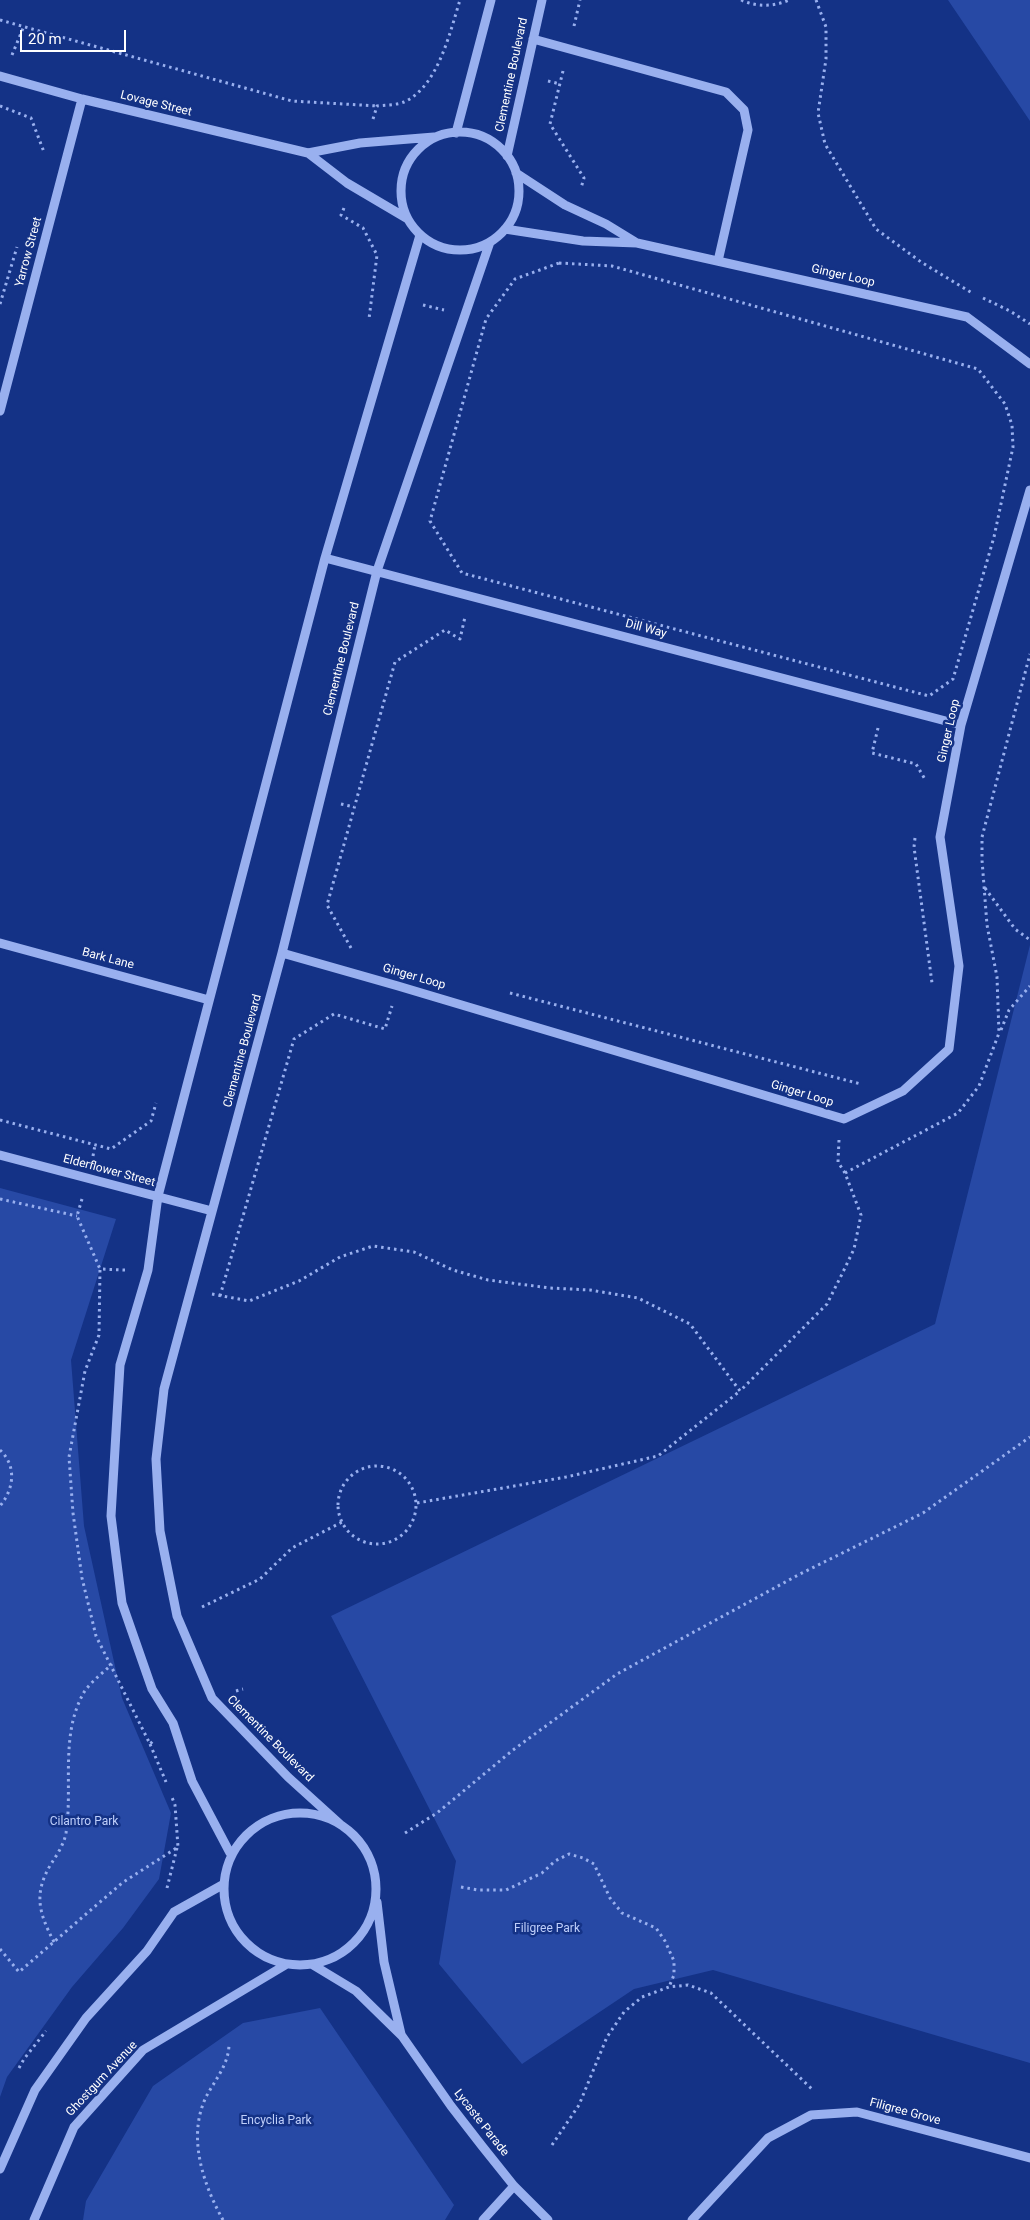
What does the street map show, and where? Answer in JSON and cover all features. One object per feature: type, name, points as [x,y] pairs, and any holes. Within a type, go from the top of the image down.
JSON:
[{"type":"street","points":[[456,133],[491,0]]},
{"type":"street","name":"Clementine Boulevard","points":[[507,156],[542,0]]},
{"type":"street","points":[[533,39],[726,92],[744,110],[748,130],[718,261]]},
{"type":"street","name":"Lovage Street","points":[[0,76],[82,99],[308,153],[351,185],[408,219]]},
{"type":"street","name":"Yarrow Street","points":[[0,411],[82,99]]},
{"type":"street","points":[[456,133],[475,134],[493,143],[507,156],[516,173],[519,193],[516,212],[505,229],[490,242],[473,249],[454,250],[435,245],[420,235],[408,219],[401,201],[401,182],[408,163],[420,147],[437,137],[456,133]]},
{"type":"street","name":"Lovage Street","points":[[308,153],[365,143],[437,137]]},
{"type":"street","name":"Ginger Loop","points":[[516,173],[575,210],[606,224],[637,243]]},
{"type":"street","name":"Ginger Loop","points":[[505,229],[583,241],[637,243],[967,317],[1030,364]]},
{"type":"street","points":[[230,1853],[192,1781],[173,1724],[152,1689],[122,1602],[111,1516],[120,1365],[148,1270],[158,1196],[325,558],[420,235]]},
{"type":"street","name":"Clementine Boulevard","points":[[341,1825],[288,1776],[212,1698],[177,1616],[160,1531],[156,1459],[164,1389],[282,953],[377,571],[490,242]]},
{"type":"street","name":"Ginger Loop","points":[[282,953],[844,1119],[903,1090],[949,1049],[959,966],[940,838],[961,725],[1030,490]]},
{"type":"street","name":"Dill Way","points":[[325,558],[961,725]]},
{"type":"street","name":"Bark Lane","points":[[0,943],[209,1000]]},
{"type":"street","name":"Elderflower Street","points":[[0,1155],[212,1211]]},
{"type":"street","points":[[296,1813],[320,1816],[341,1825],[361,1843],[373,1866],[376,1892],[371,1917],[358,1939],[337,1956],[313,1965],[286,1964],[260,1955],[240,1936],[227,1912],[224,1884],[230,1853],[252,1830],[273,1818],[296,1813]]},
{"type":"street","points":[[0,2169],[35,2090],[86,2018],[147,1950],[174,1912],[224,1884]]},
{"type":"street","name":"Lycaste Parade","points":[[376,1892],[384,1962],[402,2036]]},
{"type":"street","name":"Ghostgum Avenue","points":[[34,2220],[74,2127],[144,2050],[286,1964]]},
{"type":"street","name":"Lycaste Parade","points":[[313,1965],[356,1991],[402,2036],[451,2106],[514,2186],[548,2220]]},
{"type":"street","name":"Filigree Grove","points":[[692,2220],[768,2138],[811,2115],[857,2112],[1030,2158]]},
{"type":"street","points":[[483,2220],[514,2186]]},
{"type":"path","points":[[0,20],[292,101],[377,106],[404,102],[425,86],[445,51],[460,0]]},
{"type":"path","points":[[575,210],[584,178],[550,124],[580,0]]},
{"type":"path","points":[[741,0],[761,6],[780,4],[789,0]]},
{"type":"path","points":[[816,0],[826,27],[826,59],[818,113],[825,144],[876,229],[920,262],[968,291],[1010,311],[1030,324]]},
{"type":"path","points":[[0,106],[30,118],[44,153]]},
{"type":"path","points":[[365,143],[377,106]]},
{"type":"path","points":[[351,185],[341,215],[363,228],[377,255],[369,320]]},
{"type":"path","points":[[0,304],[19,238]]},
{"type":"path","points":[[559,263],[566,238]]},
{"type":"path","points":[[559,263],[612,266],[978,368],[1005,404],[1012,424],[1013,447],[994,537],[953,679],[929,696],[462,573],[430,521],[486,319],[516,280],[559,263]]},
{"type":"path","points":[[372,294],[486,319]]},
{"type":"path","points":[[352,951],[327,905],[396,662],[445,630],[460,639],[474,577]]},
{"type":"path","points":[[999,1033],[997,977],[987,925],[982,838],[1030,654]]},
{"type":"path","points":[[889,686],[872,753],[916,764],[927,784]]},
{"type":"path","points":[[917,829],[914,848],[932,986]]},
{"type":"path","points":[[984,887],[1015,930],[1030,940]]},
{"type":"path","points":[[220,1296],[294,1039],[334,1014],[386,1029],[398,986]]},
{"type":"path","points":[[417,1503],[566,1477],[658,1456],[740,1391],[827,1304],[843,1272],[854,1249],[861,1215],[845,1172],[958,1113],[979,1086],[1009,1010],[1030,986]]},
{"type":"path","points":[[500,990],[854,1084],[870,1085]]},
{"type":"path","points":[[0,1120],[111,1149],[150,1121],[156,1102]]},
{"type":"path","points":[[94,1150],[95,1145]]},
{"type":"path","points":[[0,1199],[77,1216],[100,1269]]},
{"type":"path","points":[[193,1287],[220,1296],[249,1301],[299,1281],[340,1258],[373,1246],[414,1252],[453,1270],[488,1280],[550,1288],[590,1290],[638,1298],[690,1324],[740,1391]]},
{"type":"path","points":[[404,1833],[437,1812],[513,1750],[617,1674],[800,1574],[923,1514],[1030,1438]]},
{"type":"path","points":[[0,1450],[8,1462],[12,1473],[12,1486],[8,1497],[0,1506]]},
{"type":"path","points":[[372,1466],[385,1466],[396,1470],[407,1479],[414,1490],[417,1503],[415,1516],[409,1528],[400,1538],[388,1543],[374,1544],[361,1541],[350,1533],[342,1522],[338,1510],[338,1498],[350,1476],[372,1466]]},
{"type":"path","points":[[202,1607],[260,1579],[292,1548],[342,1522]]},
{"type":"path","points":[[54,1942],[43,1919],[39,1893],[46,1872],[65,1836],[69,1748],[75,1716],[84,1693],[112,1664]]},
{"type":"path","points":[[0,1950],[19,1972],[122,1883],[178,1847],[175,1805],[150,1744]]},
{"type":"path","points":[[461,1888],[506,1890],[542,1873],[555,1861],[569,1854],[583,1858],[594,1864],[610,1898],[622,1913],[656,1928],[665,1940],[674,1961],[674,1975],[669,1987]]},
{"type":"path","points":[[552,2145],[579,2105],[607,2037],[624,2012],[642,1997],[669,1987],[688,1985],[711,1993],[820,2097]]},
{"type":"path","points":[[223,2220],[211,2198],[199,2156],[199,2128],[205,2099],[229,2056],[229,2044]]},
{"type":"green space","points":[[948,0],[1030,0],[1030,121]]},
{"type":"green space","name":"Filigree Park","points":[[1030,945],[1030,2063],[713,1970],[634,1989],[522,2064],[439,1964],[456,1861],[331,1616],[935,1324]]},
{"type":"green space","name":"Cilantro Park","points":[[0,1188],[116,1219],[71,1360],[84,1526],[122,1698],[171,1813],[159,1879],[123,1928],[72,1987],[7,2077],[0,2097]]},
{"type":"green space","name":"Encyclia Park","points":[[320,2008],[454,2205],[445,2220],[83,2220],[86,2201],[153,2086],[243,2023]]}]
